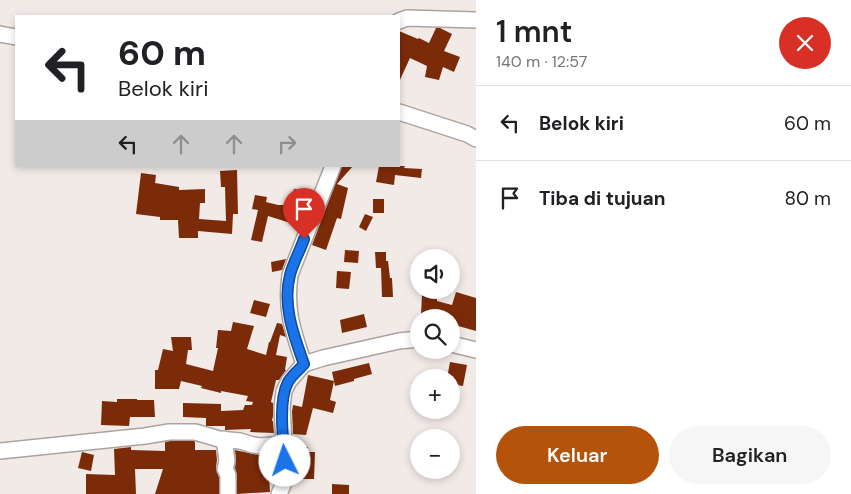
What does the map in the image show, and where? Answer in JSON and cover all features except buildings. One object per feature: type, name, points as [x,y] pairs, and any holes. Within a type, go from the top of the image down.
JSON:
[{"type":"street","points":[[400,21],[406,18],[476,20]]},
{"type":"street","points":[[0,34],[15,38]]},
{"type":"street","points":[[400,112],[467,134],[476,139]]},
{"type":"street","points":[[304,364],[291,326],[288,292],[290,275],[333,167]]},
{"type":"street","points":[[279,494],[286,478],[282,408],[284,392],[289,381],[304,364],[323,358],[410,340]]},
{"type":"street","points":[[460,346],[476,350]]},
{"type":"street","points":[[0,451],[169,432],[195,432],[219,439],[260,446],[284,444]]},
{"type":"street","points":[[224,439],[228,494]]},
{"type":"route","points":[[285,461],[282,408],[284,392],[289,381],[304,364],[291,326],[288,292],[290,275],[304,239]]}]
